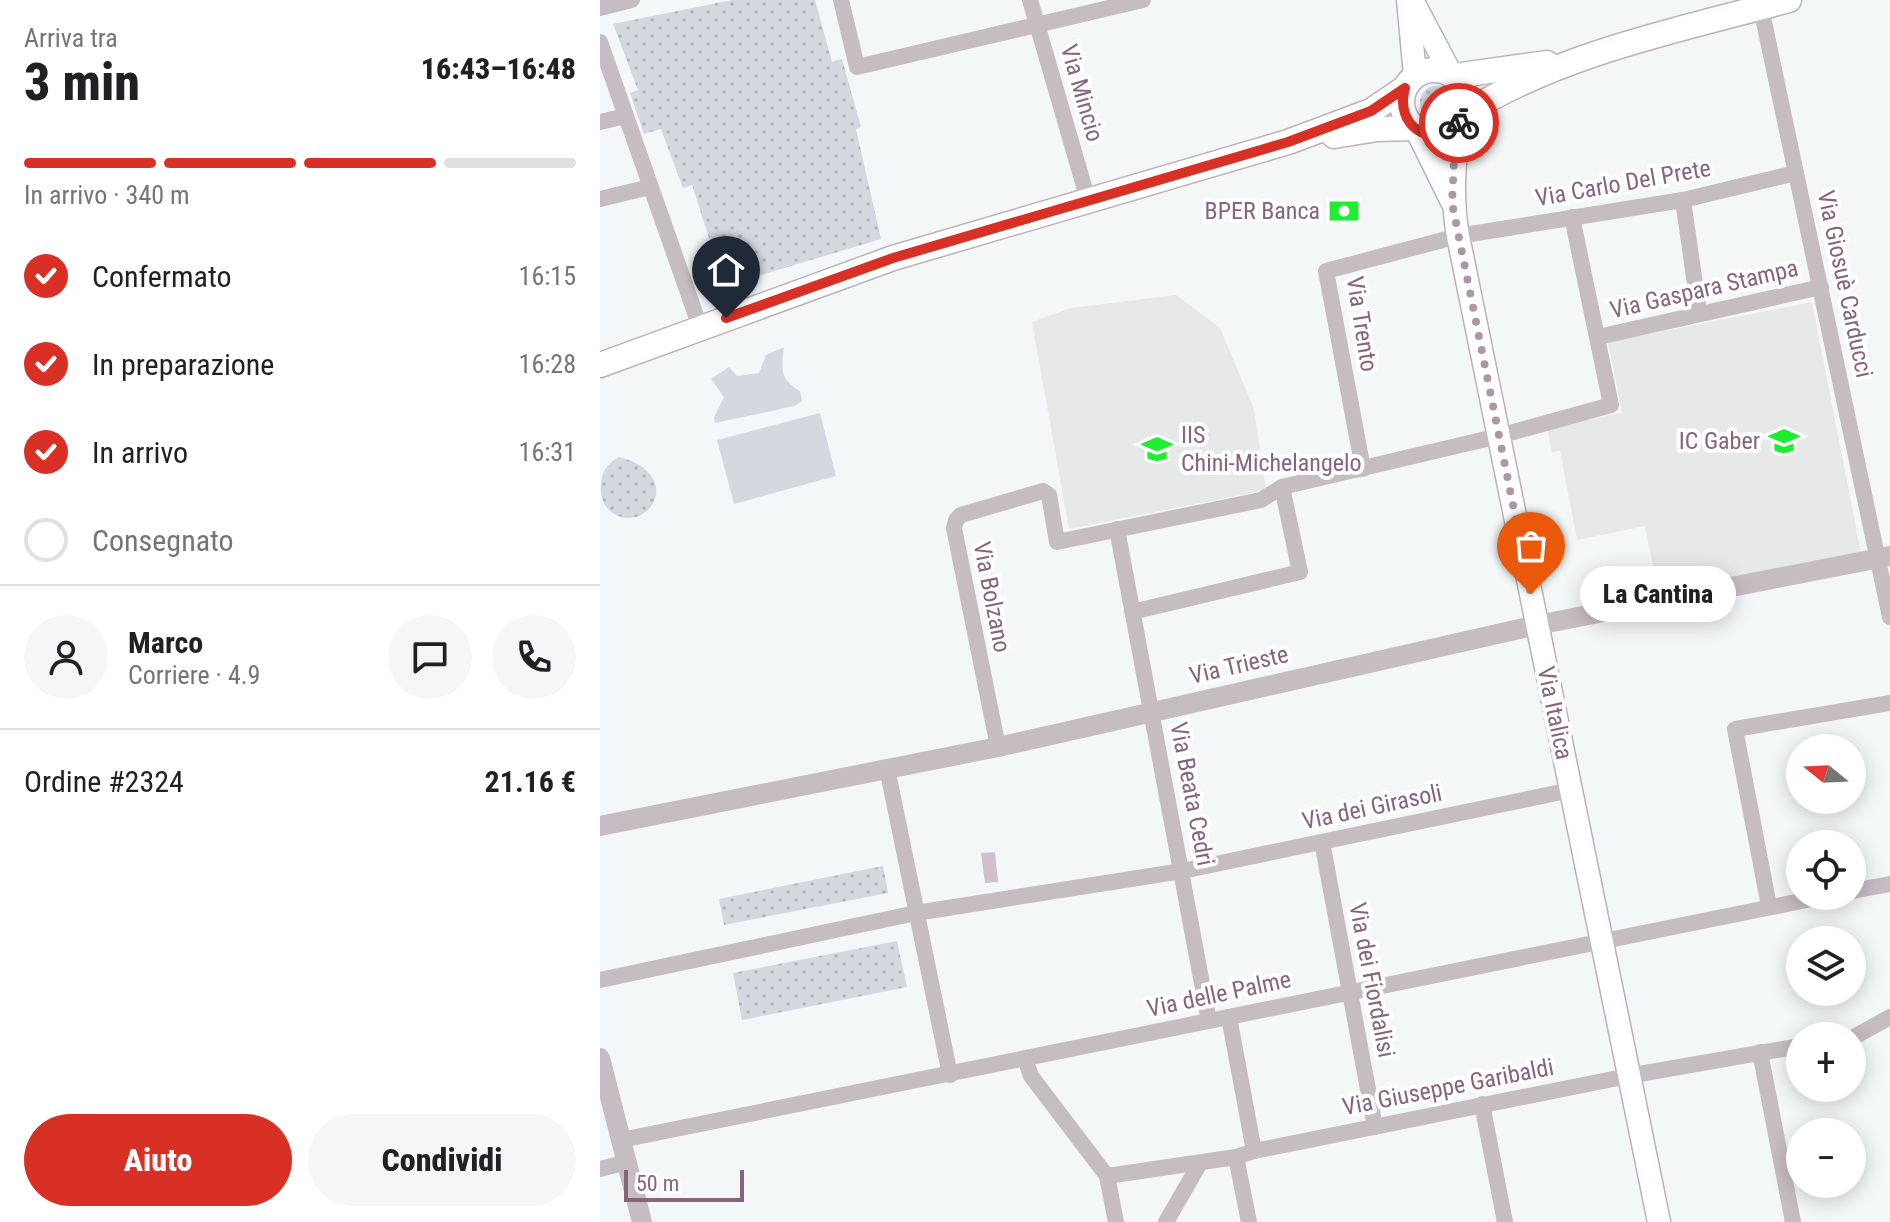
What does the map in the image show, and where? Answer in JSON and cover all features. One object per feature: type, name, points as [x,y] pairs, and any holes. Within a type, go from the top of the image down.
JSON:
[{"type":"main road","points":[[1410,0],[1463,87],[1467,101],[1462,118]]},
{"type":"main road","points":[[1410,0],[1410,82],[1402,99],[1402,110],[1415,128],[1424,133],[1444,133],[1505,90],[1577,60],[1744,7],[1789,0]]},
{"type":"main road","points":[[600,381],[893,258],[1288,142],[1371,111],[1433,69],[1453,75],[1577,60]]},
{"type":"main road","name":"Via Italica","points":[[1462,118],[1454,160],[1452,203],[1659,1222]]},
{"type":"main road","points":[[1288,142],[1377,129],[1415,128]]},
{"type":"main road","name":"Via Italica","points":[[1415,128],[1452,203]]},
{"type":"main road","points":[[600,365],[831,282]]},
{"type":"street","points":[[600,8],[632,0]]},
{"type":"street","points":[[841,0],[857,67],[1143,0]]},
{"type":"street","name":"Via Mincio","points":[[1030,0],[1088,200]]},
{"type":"street","name":"Via Giosuè Carducci","points":[[1744,7],[1796,173],[1855,447],[1883,557],[1890,617]]},
{"type":"street","points":[[600,42],[700,327]]},
{"type":"street","points":[[600,122],[626,116]]},
{"type":"street","name":"Via Carlo Del Prete","points":[[1458,236],[1683,200],[1796,173]]},
{"type":"street","points":[[600,199],[650,187]]},
{"type":"street","points":[[1683,200],[1699,312]]},
{"type":"street","points":[[1117,529],[1261,500],[1282,487],[1499,436],[1611,405],[1572,217]]},
{"type":"street","name":"Via Trento","points":[[1363,469],[1326,271],[1458,236]]},
{"type":"street","name":"Via Gaspara Stampa","points":[[1598,337],[1699,312],[1822,291]]},
{"type":"street","points":[[1132,612],[1300,572],[1282,487]]},
{"type":"street","name":"Via Bolzano","points":[[998,747],[954,528],[956,520],[961,515],[1043,491],[1049,495],[1057,542],[1117,529]]},
{"type":"street","name":"Via Beata Cedri","points":[[1117,529],[1209,1021]]},
{"type":"street","name":"Via Trieste","points":[[600,826],[998,747],[1537,625],[1883,557]]},
{"type":"street","points":[[1769,906],[1735,729],[1890,703]]},
{"type":"street","points":[[887,768],[950,1075]]},
{"type":"street","name":"Via dei Girasoli","points":[[600,980],[916,913],[1182,871],[1571,790]]},
{"type":"street","name":"Via dei Fiordalisi","points":[[1322,842],[1375,1127]]},
{"type":"street","points":[[1866,888],[1890,884]]},
{"type":"street","name":"Via delle Palme","points":[[621,1140],[1786,903]]},
{"type":"street","points":[[1229,1017],[1254,1151]]},
{"type":"street","points":[[1866,1030],[1890,1017]]},
{"type":"street","name":"Via Giuseppe Garibaldi","points":[[1107,1176],[1236,1157],[1482,1104],[1786,1048]]},
{"type":"street","points":[[1760,1052],[1793,1222]]},
{"type":"street","points":[[600,1058],[642,1222]]},
{"type":"street","points":[[1025,1059],[1031,1076],[1107,1176],[1116,1222]]},
{"type":"street","points":[[1482,1104],[1505,1222]]},
{"type":"street","points":[[1236,1157],[1249,1222]]},
{"type":"street","points":[[600,1169],[627,1162]]},
{"type":"street","points":[[1166,1222],[1200,1163]]},
{"type":"shaded area","points":[[732,0],[815,0],[832,62],[842,59],[861,127],[856,129],[881,239],[735,283],[722,237],[710,241],[692,185],[683,188],[661,129],[644,134],[630,93],[638,90],[613,24]]},
{"type":"shaded area","points":[[1436,86],[1447,91],[1452,102],[1447,113],[1436,118],[1425,113],[1420,102],[1425,91]]},
{"type":"shaded area","name":"IIS Chini-Michelangelo","points":[[1176,295],[1220,328],[1254,409],[1266,490],[1069,529],[1032,322],[1071,308]]},
{"type":"shaded area","points":[[1812,302],[1861,553],[1658,592],[1645,526],[1577,540],[1560,451],[1552,452],[1547,428],[1622,413],[1608,342]]},
{"type":"shaded area","points":[[784,347],[783,373],[800,391],[802,401],[794,406],[715,423],[714,417],[724,397],[711,379],[729,367],[737,376],[759,373],[766,355]]},
{"type":"shaded area","points":[[820,413],[836,476],[734,504],[717,440]]},
{"type":"shaded area","points":[[619,457],[639,465],[651,476],[656,488],[655,499],[649,509],[639,516],[627,518],[614,514],[602,499],[603,473]]},
{"type":"shaded area","points":[[995,852],[998,882],[985,883],[981,853]]},
{"type":"shaded area","points":[[883,866],[888,893],[724,925],[719,899]]},
{"type":"shaded area","points":[[897,941],[907,987],[742,1020],[733,973]]},
{"type":"way so far","points":[[1459,123],[1452,203],[1531,594]]},
{"type":"place","name":"BPER Banca","points":[[1344,211]]},
{"type":"place","name":"IC Gaber","points":[[1784,441]]},
{"type":"place","name":"IIS Chini-Michelangelo","points":[[1157,449]]},
{"type":"place","name":"La Cantina","points":[[1531,594]]},
{"type":"route","points":[[726,318],[831,282],[873,264],[1288,142],[1371,111],[1405,88],[1402,110],[1416,129],[1434,135],[1444,133],[1459,123]]}]
